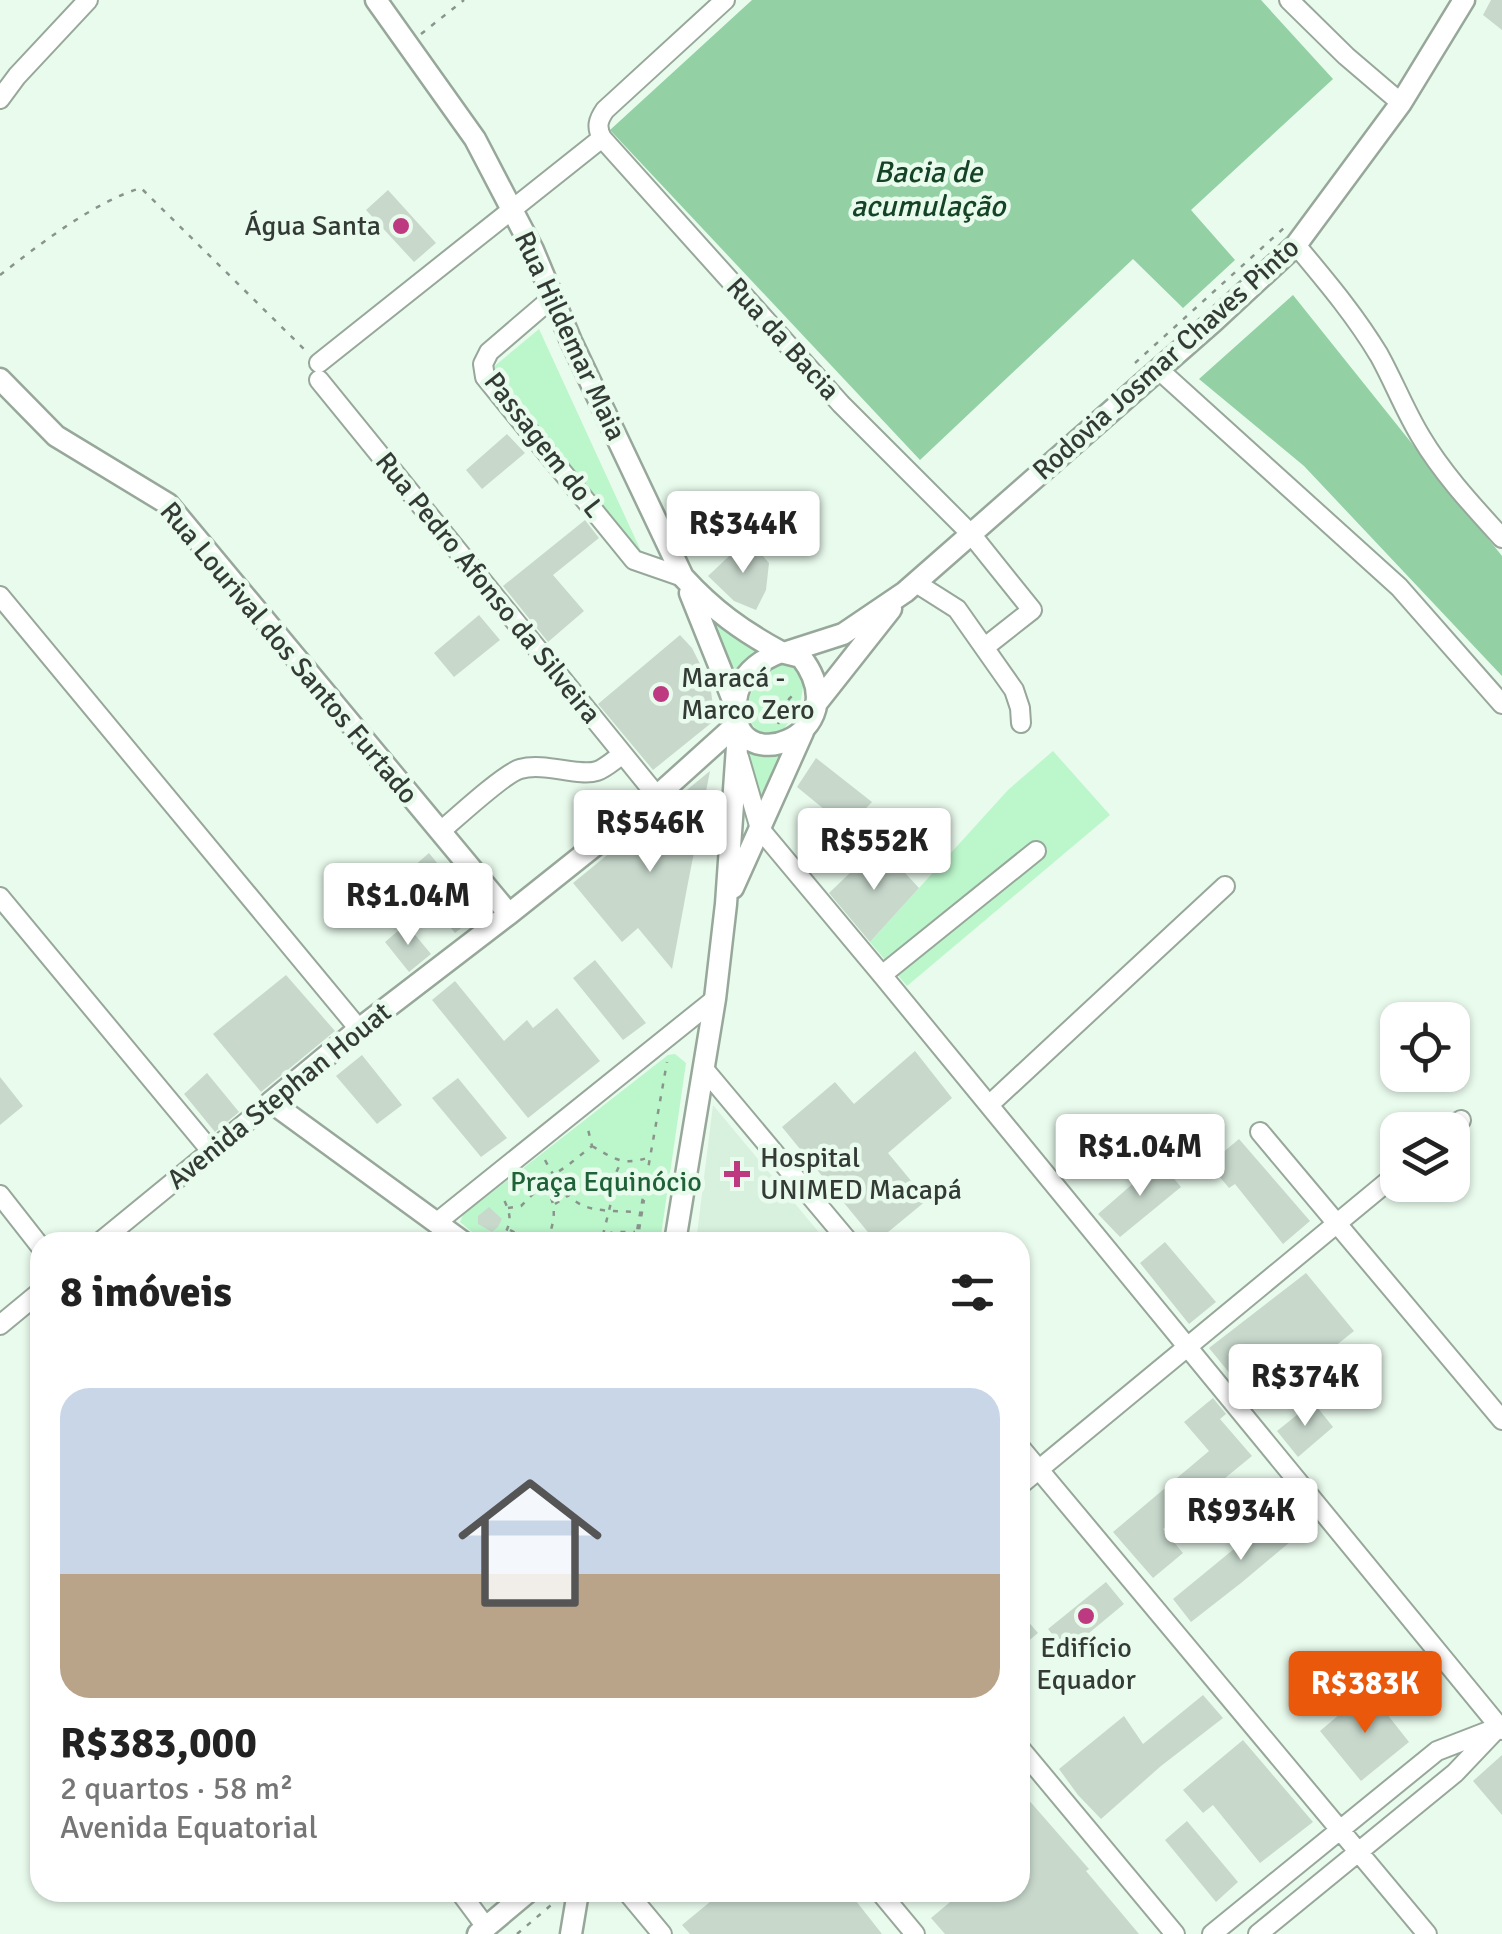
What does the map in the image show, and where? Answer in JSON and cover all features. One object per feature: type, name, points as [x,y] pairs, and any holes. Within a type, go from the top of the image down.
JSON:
[{"type":"main road","name":"Rua Hildemar Maia","points":[[376,0],[474,139],[511,208],[684,577],[708,605],[750,635],[801,657],[812,673]]},
{"type":"main road","name":"Rodovia Josmar Chaves Pinto","points":[[784,652],[843,634],[910,588],[1158,370],[1290,237],[1401,103],[1464,0]]},
{"type":"main road","name":"Rua Lourival dos Santos Furtado","points":[[0,379],[56,436],[168,504],[509,914]]},
{"type":"main road","points":[[684,577],[738,727],[758,744],[769,745],[788,741],[804,730]]},
{"type":"main road","name":"Rodovia Josmar Chaves Pinto","points":[[804,730],[815,706],[910,588]]},
{"type":"main road","points":[[677,1232],[715,999],[726,904],[738,727],[736,696],[750,670],[763,659],[784,652]]},
{"type":"main road","points":[[812,673],[817,693],[815,706]]},
{"type":"main road","name":"Avenida Stephan Houat","points":[[270,1102],[657,796],[738,727]]},
{"type":"main road","points":[[726,904],[804,730]]},
{"type":"main road","points":[[270,1102],[449,1232]]},
{"type":"main road","points":[[482,1930],[516,1902]]},
{"type":"main road","points":[[571,1934],[576,1902]]},
{"type":"street","points":[[0,98],[88,0]]},
{"type":"street","points":[[319,372],[511,208],[602,138],[598,130],[604,110],[725,0]]},
{"type":"street","points":[[1289,0],[1401,103]]},
{"type":"street","name":"Rua da Bacia","points":[[602,138],[840,404],[970,534],[1032,610],[986,647]]},
{"type":"street","points":[[1290,237],[1356,320],[1381,359],[1421,438],[1454,484],[1502,538]]},
{"type":"street","name":"Passagem do L","points":[[552,298],[488,352],[482,364],[485,377],[634,560],[684,577]]},
{"type":"street","points":[[1158,370],[1399,588],[1502,704]]},
{"type":"street","name":"Rua Pedro Afonso da Silveira","points":[[319,372],[657,796]]},
{"type":"street","points":[[910,588],[957,609],[1014,690],[1020,723]]},
{"type":"street","points":[[0,596],[358,1029]]},
{"type":"street","points":[[738,727],[748,792],[760,829],[1501,1728]]},
{"type":"street","points":[[440,831],[518,769],[600,771],[623,754]]},
{"type":"street","points":[[882,975],[1036,851]]},
{"type":"street","points":[[989,1105],[1225,886]]},
{"type":"street","points":[[0,896],[210,1151]]},
{"type":"street","points":[[436,1223],[715,999]]},
{"type":"street","points":[[704,1069],[842,1232]]},
{"type":"street","name":"Avenida Stephan Houat","points":[[112,1232],[270,1102]]},
{"type":"street","points":[[1260,1132],[1502,1420]]},
{"type":"street","points":[[1030,1477],[1380,1187]]},
{"type":"street","points":[[0,1195],[30,1233]]},
{"type":"street","points":[[0,1325],[30,1300]]},
{"type":"street","points":[[1030,1459],[1427,1934]]},
{"type":"street","points":[[1212,1934],[1437,1751],[1501,1728]]},
{"type":"street","points":[[1258,1934],[1455,1773],[1501,1728]]},
{"type":"street","points":[[1030,1760],[1175,1934]]},
{"type":"street","points":[[466,1902],[482,1930]]},
{"type":"street","points":[[635,1902],[662,1934]]},
{"type":"street","points":[[888,1902],[915,1934]]},
{"type":"path","points":[[408,44],[464,0]]},
{"type":"path","points":[[0,275],[40,244],[121,194],[142,188],[319,372]]},
{"type":"path","points":[[1136,363],[1290,237]]},
{"type":"path","points":[[769,745],[789,699],[812,673]]},
{"type":"path","points":[[614,1232],[638,1232],[668,1055]]},
{"type":"path","points":[[584,1121],[590,1129],[592,1146],[605,1155],[633,1162],[650,1157]]},
{"type":"path","points":[[508,1208],[521,1206],[553,1175],[592,1146]]},
{"type":"path","points":[[542,1154],[569,1195],[590,1210],[641,1212]]},
{"type":"path","points":[[603,1232],[615,1175],[622,1161]]},
{"type":"path","points":[[514,1175],[542,1185],[556,1212],[550,1232]]},
{"type":"path","points":[[498,1188],[508,1208],[508,1230],[512,1232]]},
{"type":"path","points":[[554,1205],[569,1195]]},
{"type":"path","points":[[517,1934],[556,1902]]},
{"type":"shaded area","name":"Hospital UNIMED Macapá","points":[[713,1105],[819,1232],[697,1232]]},
{"type":"green space","points":[[539,329],[646,562],[491,369]]},
{"type":"green space","points":[[705,619],[761,649],[745,663],[733,683]]},
{"type":"green space","points":[[777,663],[795,665],[804,682],[800,704],[784,729],[767,735],[750,720],[749,699],[760,678]]},
{"type":"green space","points":[[747,746],[777,752],[784,762],[759,813],[743,751]]},
{"type":"green space","points":[[1053,751],[1110,815],[907,986],[870,942],[1008,790]]},
{"type":"green space","name":"Praça Equinócio","points":[[675,1054],[686,1063],[661,1232],[472,1232],[460,1222],[463,1215],[668,1055]]},
{"type":"water","name":"Bacia de acumulação","points":[[752,0],[1261,0],[1333,79],[1191,210],[1235,260],[1183,308],[1133,259],[920,460],[610,130]]},
{"type":"water","points":[[1293,295],[1502,556],[1502,676],[1304,466],[1199,379]]},
{"type":"building","points":[[1491,0],[1502,0],[1502,30],[1483,15]]},
{"type":"building","name":"Água Santa","points":[[388,190],[436,243],[414,262],[366,210]]},
{"type":"building","points":[[507,434],[525,453],[482,489],[466,470]]},
{"type":"building","points":[[585,520],[599,538],[553,575],[584,611],[548,642],[503,586]]},
{"type":"building","points":[[745,541],[769,563],[766,590],[756,610],[734,601],[708,576]]},
{"type":"building","points":[[479,615],[500,640],[454,677],[434,653]]},
{"type":"building","name":"Maracá - Marco Zero","points":[[680,635],[692,648],[710,684],[715,720],[653,770],[598,704]]},
{"type":"building","points":[[816,758],[872,802],[847,828],[797,787]]},
{"type":"building","points":[[710,771],[672,969],[638,928],[622,942],[573,883]]},
{"type":"building","points":[[879,845],[919,888],[870,942],[829,893]]},
{"type":"building","points":[[429,853],[479,914],[455,933],[406,873]]},
{"type":"building","points":[[406,924],[431,954],[409,972],[385,942]]},
{"type":"building","points":[[595,960],[646,1023],[623,1040],[573,978]]},
{"type":"building","points":[[286,975],[335,1031],[261,1092],[213,1034]]},
{"type":"building","points":[[455,981],[504,1041],[527,1020],[533,1028],[557,1008],[600,1061],[528,1118],[432,1000]]},
{"type":"building","points":[[915,1051],[952,1098],[888,1153],[927,1200],[888,1232],[868,1232],[782,1127],[835,1082],[854,1104]]},
{"type":"building","points":[[362,1055],[402,1105],[377,1124],[336,1076]]},
{"type":"building","points":[[207,1073],[239,1112],[215,1132],[184,1094]]},
{"type":"building","points":[[0,1077],[23,1106],[0,1125]]},
{"type":"building","points":[[458,1078],[507,1138],[481,1157],[432,1098]]},
{"type":"building","points":[[1239,1139],[1310,1221],[1283,1244],[1235,1184],[1229,1188],[1209,1164]]},
{"type":"building","points":[[1159,1161],[1181,1187],[1120,1237],[1098,1214]]},
{"type":"building","points":[[489,1207],[502,1219],[492,1232],[478,1224],[478,1216]]},
{"type":"building","points":[[1165,1242],[1216,1302],[1189,1324],[1140,1263]]},
{"type":"building","points":[[1306,1273],[1354,1331],[1258,1408],[1209,1348]]},
{"type":"building","points":[[1213,1398],[1226,1414],[1220,1419],[1252,1456],[1163,1529],[1183,1553],[1153,1578],[1113,1532],[1209,1451],[1184,1422]]},
{"type":"building","points":[[1313,1402],[1333,1427],[1298,1457],[1277,1431]]},
{"type":"building","points":[[1290,1503],[1309,1526],[1191,1622],[1173,1599]]},
{"type":"building","name":"Edifício Equador","points":[[1106,1582],[1124,1604],[1066,1652],[1048,1629]]},
{"type":"building","points":[[1030,1624],[1038,1633],[1030,1640]]},
{"type":"building","points":[[1368,1690],[1409,1742],[1361,1781],[1320,1731]]},
{"type":"building","points":[[1203,1695],[1223,1718],[1101,1819],[1059,1769],[1124,1716],[1143,1744]]},
{"type":"building","points":[[1243,1740],[1313,1822],[1260,1863],[1213,1805],[1203,1813],[1183,1790]]},
{"type":"building","points":[[1502,1755],[1502,1815],[1473,1781]]},
{"type":"building","points":[[1030,1801],[1139,1934],[945,1934],[931,1918],[950,1902],[1030,1902]]},
{"type":"building","points":[[1187,1821],[1238,1882],[1216,1902],[1165,1840]]},
{"type":"building","points":[[710,1902],[857,1902],[882,1934],[690,1934],[682,1925]]},
{"type":"place","name":"Água Santa","points":[[401,226]]},
{"type":"place","name":"Maracá - Marco Zero","points":[[661,694]]},
{"type":"place","name":"Hospital UNIMED Macapá","points":[[737,1174]]},
{"type":"place","name":"Edifício Equador","points":[[1086,1616]]}]
